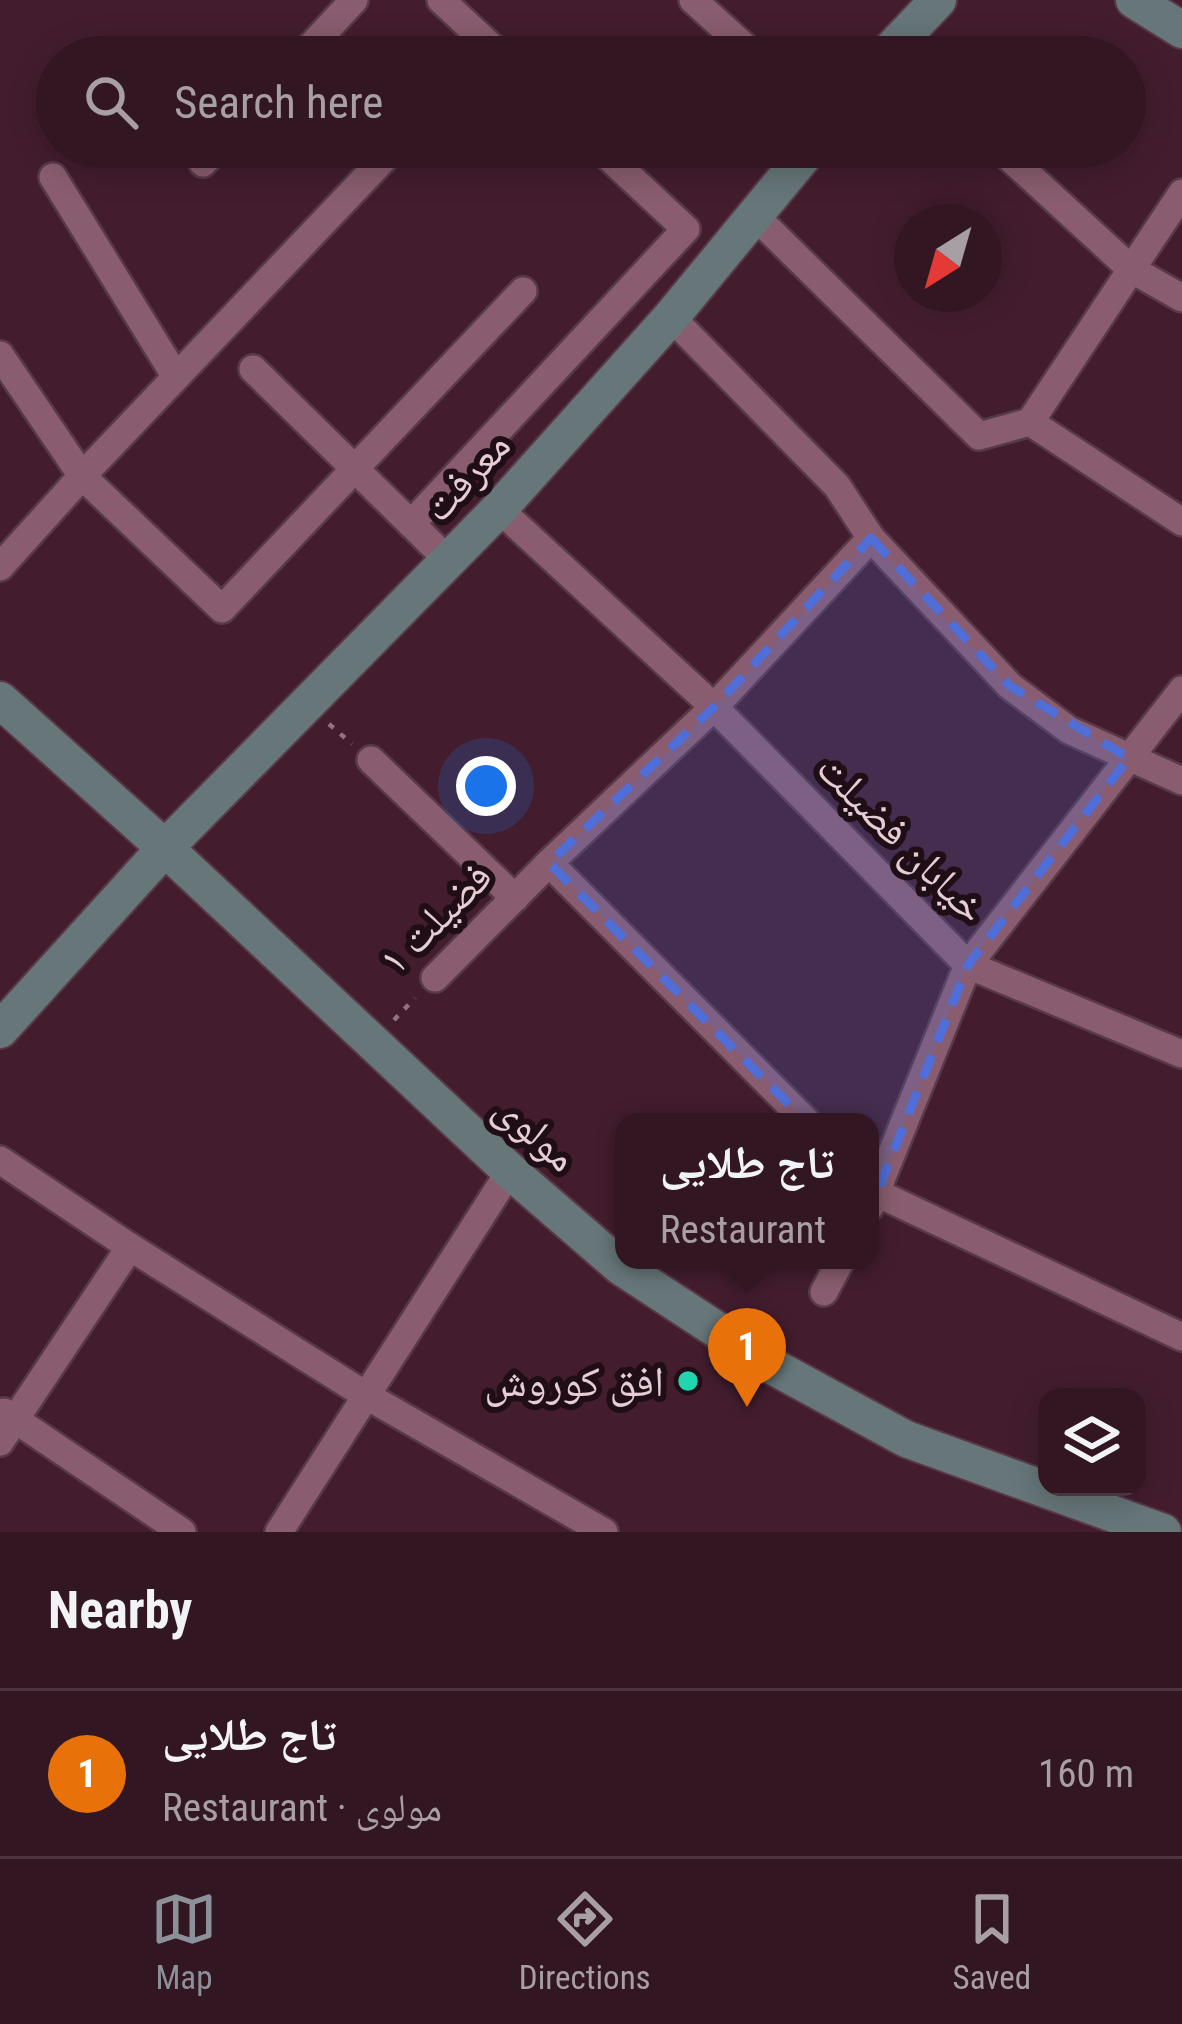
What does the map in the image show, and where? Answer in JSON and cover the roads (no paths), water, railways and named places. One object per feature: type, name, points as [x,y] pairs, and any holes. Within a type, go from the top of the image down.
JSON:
[{"type":"main road","points":[[904,36],[938,0]]},
{"type":"main road","points":[[1134,0],[1182,31]]},
{"type":"main road","name":"معرفت","points":[[0,1030],[165,848],[499,509],[671,316],[794,168]]},
{"type":"main road","name":"مولوی","points":[[0,700],[510,1171],[615,1262]]},
{"type":"main road","name":"مولوی","points":[[624,1269],[772,1366],[906,1439],[1163,1532]]},
{"type":"street","points":[[321,36],[354,0]]},
{"type":"street","points":[[441,0],[475,36]]},
{"type":"street","points":[[693,0],[733,36]]},
{"type":"street","points":[[0,567],[375,168]]},
{"type":"street","points":[[411,524],[686,229],[621,168]]},
{"type":"street","points":[[1021,168],[1131,269],[1182,298]]},
{"type":"street","points":[[53,177],[176,377]]},
{"type":"street","points":[[755,216],[979,436],[1030,422],[1182,193]]},
{"type":"street","points":[[0,355],[82,476],[222,609],[524,291]]},
{"type":"street","points":[[671,316],[836,486],[871,538],[1010,686],[1069,730],[1182,782]]},
{"type":"street","points":[[253,369],[449,561]]},
{"type":"street","points":[[1030,422],[1182,522]]},
{"type":"street","name":"خیابان فضیلت","points":[[499,509],[714,707],[968,965],[1182,1054]]},
{"type":"street","name":"فضیلت ۱","points":[[436,978],[549,862],[714,707],[871,538]]},
{"type":"street","points":[[879,1178],[968,965],[1182,690]]},
{"type":"street","points":[[371,760],[515,898]]},
{"type":"street","points":[[549,862],[798,1113]]},
{"type":"street","points":[[0,1160],[367,1396],[585,1527]]},
{"type":"street","points":[[280,1532],[510,1171]]},
{"type":"street","points":[[879,1198],[1182,1337]]},
{"type":"street","points":[[130,1247],[5,1424],[182,1532]]},
{"type":"street","points":[[824,1292],[836,1269]]},
{"type":"place","name":"افق کوروش","points":[[688,1381]]},
{"type":"place","name":"تاج طلایی","points":[[747,1407]]}]
